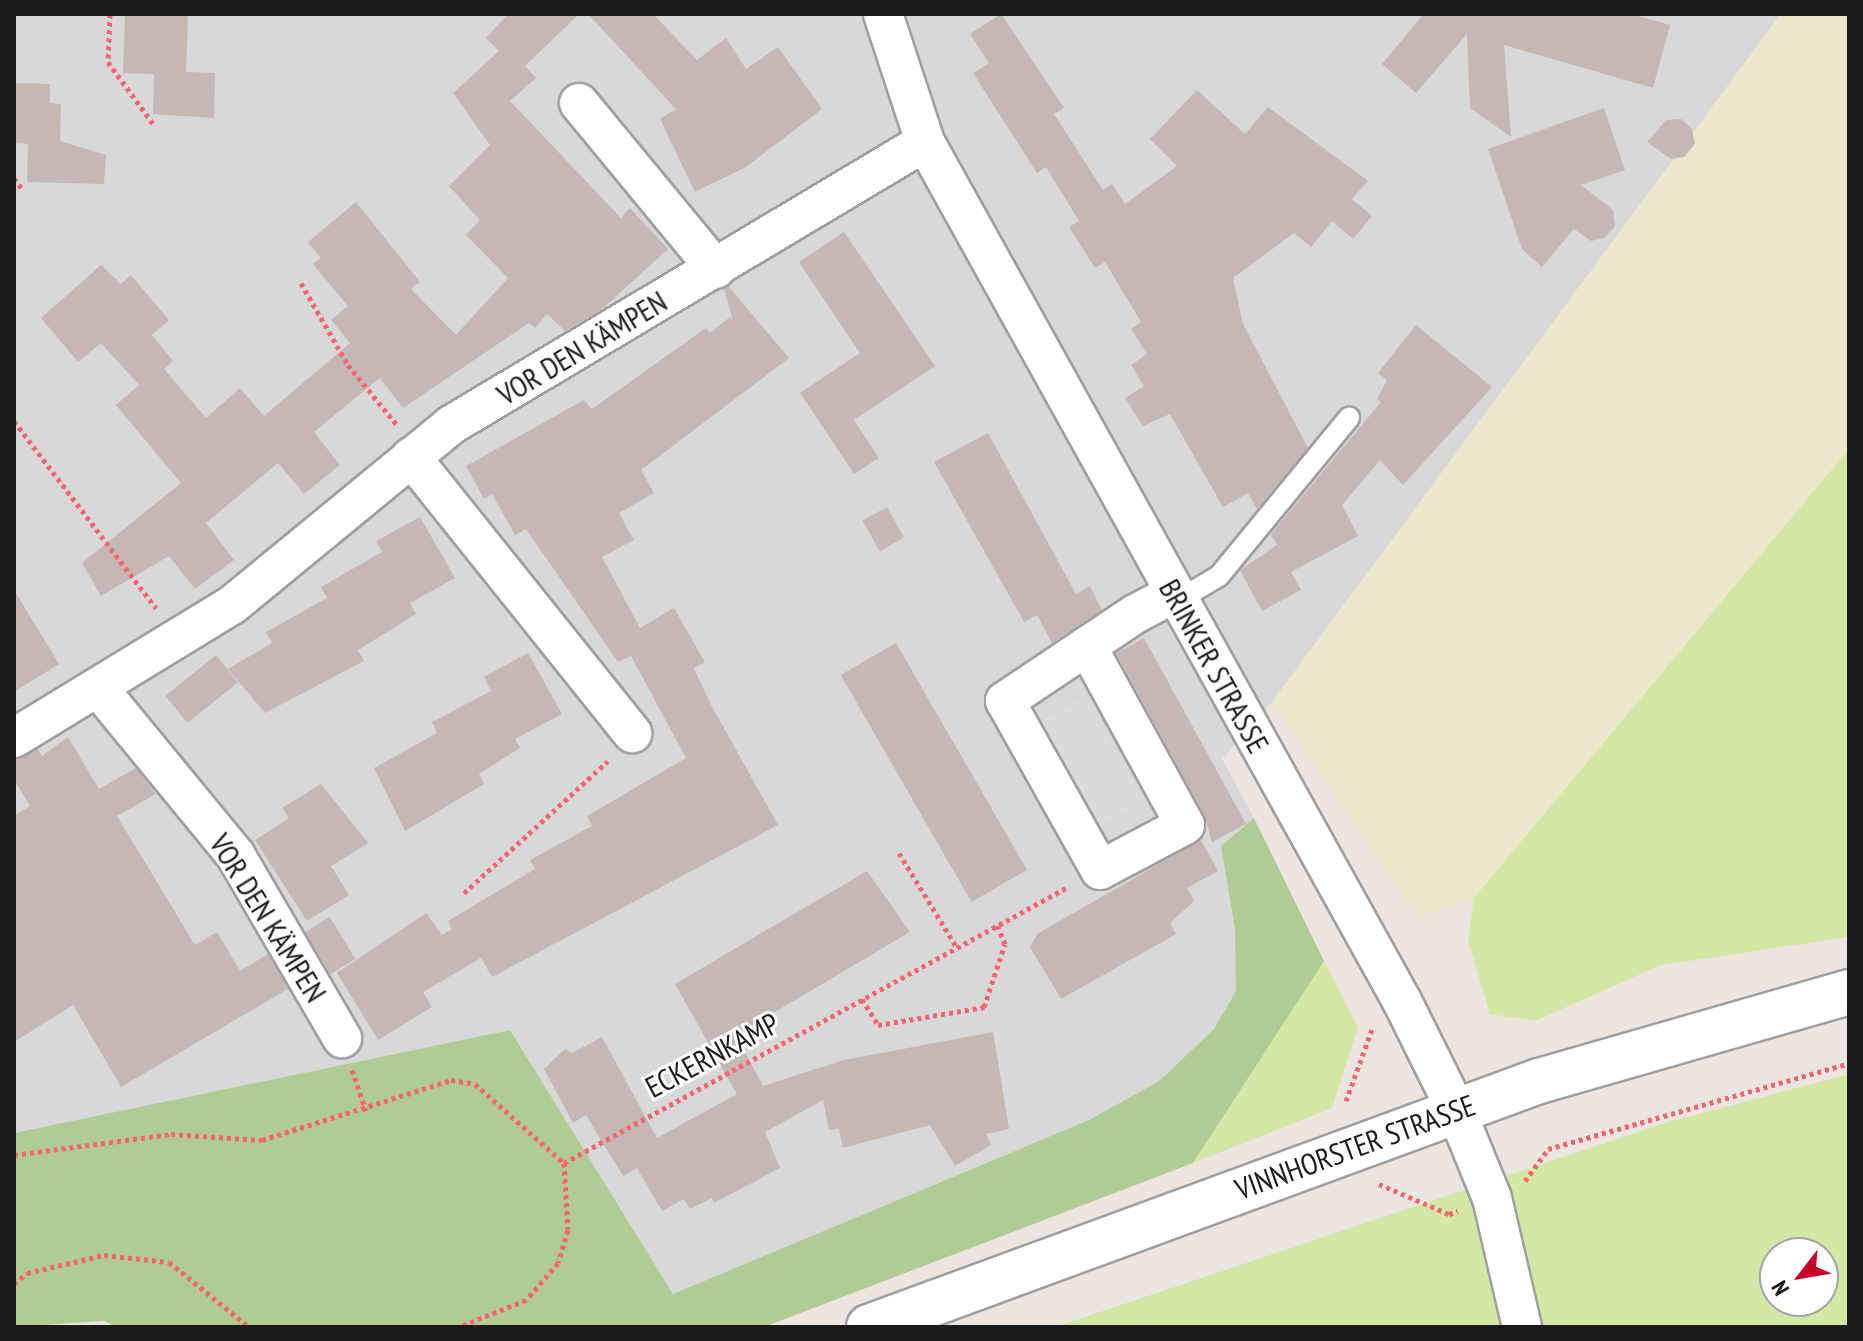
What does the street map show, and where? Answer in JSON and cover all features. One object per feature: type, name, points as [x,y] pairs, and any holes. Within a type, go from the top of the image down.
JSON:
[{"type":"street","name":"BRINKER STRASSE","points":[[883,14],[925,142],[1175,598],[1402,1001],[1456,1110],[1492,1198],[1515,1276],[1522,1327]]},
{"type":"street","points":[[579,103],[716,269]]},
{"type":"street","name":"VOR DEN KÄMPEN","points":[[14,738],[180,640],[232,605],[451,425],[925,142]]},
{"type":"street","points":[[415,453],[632,733]]},
{"type":"street","points":[[1087,646],[1185,825],[1100,870],[1005,701],[1087,646],[1175,598]]},
{"type":"street","name":"VOR DEN KÄMPEN","points":[[99,689],[236,856],[342,1038]]},
{"type":"street","name":"VINNHORSTER STRASSE","points":[[869,1327],[1456,1110],[1849,992]]},
{"type":"lane","points":[[1175,598],[1219,576],[1349,418]]},
{"type":"path","points":[[110,14],[108,62],[154,125]]},
{"type":"path","points":[[14,178],[22,189]]},
{"type":"path","points":[[301,283],[348,365],[415,453]]},
{"type":"path","points":[[14,421],[180,640]]},
{"type":"path","points":[[464,893],[591,779],[632,733]]},
{"type":"path","points":[[899,853],[956,946]]},
{"type":"path","name":"ECKERNKAMP","points":[[564,1163],[583,1149],[1100,870]]},
{"type":"path","points":[[862,999],[878,1025],[984,1007],[1005,944],[997,924]]},
{"type":"path","points":[[1364,1190],[1379,1184],[1449,1214],[1523,1185],[1548,1149],[1849,1063]]},
{"type":"path","points":[[14,1155],[171,1134],[262,1140],[451,1080],[475,1084],[564,1163],[568,1230],[558,1263],[526,1300],[458,1327]]},
{"type":"path","points":[[14,1284],[27,1273],[104,1255],[169,1262],[249,1327]]},
{"type":"shaded area","points":[[14,14],[1781,14],[1272,702],[1222,759],[1254,818],[1221,846],[1235,929],[1236,991],[1214,1029],[1159,1081],[1089,1120],[673,1294],[510,1030],[14,1133]]},
{"type":"shaded area","points":[[1781,14],[1849,14],[1849,449],[1474,898],[1418,918],[1272,702]]},
{"type":"shaded area","points":[[1086,696],[1144,800],[1096,827],[1038,723]]},
{"type":"green space","points":[[1849,449],[1849,937],[1661,965],[1535,1021],[1490,1014],[1468,941],[1474,898]]},
{"type":"green space","points":[[1254,818],[1324,961],[1193,1163],[764,1327],[116,1327],[104,1321],[14,1327],[14,1133],[510,1030],[673,1294],[1089,1120],[1159,1081],[1214,1029],[1236,991],[1235,929],[1221,846]]},
{"type":"green space","points":[[1324,961],[1358,1027],[1332,1108],[1193,1163]]},
{"type":"green space","points":[[1849,1074],[1849,1327],[1055,1327],[1665,1123]]},
{"type":"building","points":[[125,14],[188,14],[186,72],[215,73],[214,118],[153,114],[154,74],[123,73]]},
{"type":"building","points":[[508,14],[579,14],[525,66],[536,78],[510,101],[621,218],[630,208],[668,249],[601,310],[565,331],[547,314],[535,328],[529,323],[403,408],[380,378],[314,432],[340,465],[304,494],[278,463],[206,523],[234,560],[195,589],[169,556],[101,596],[82,563],[181,483],[116,405],[139,385],[101,343],[78,362],[41,318],[101,265],[121,284],[131,275],[169,320],[152,335],[173,361],[164,369],[206,418],[240,388],[264,416],[350,343],[331,320],[348,306],[313,264],[321,258],[308,242],[356,202],[420,282],[411,289],[456,335],[508,278],[466,235],[480,220],[449,186],[490,145],[453,93],[499,51],[486,38]]},
{"type":"building","points":[[588,14],[653,14],[697,60],[726,38],[746,69],[778,47],[822,109],[746,167],[695,192],[660,119],[676,109]]},
{"type":"building","points":[[1001,14],[1064,108],[1054,114],[1103,190],[1112,184],[1125,204],[1177,166],[1150,139],[1197,90],[1245,134],[1268,107],[1368,181],[1352,199],[1372,216],[1353,239],[1332,221],[1311,247],[1294,233],[1233,278],[1243,324],[1308,448],[1257,509],[1248,493],[1223,507],[1170,414],[1143,426],[1125,398],[1144,386],[1131,365],[1147,354],[1131,329],[1141,322],[1105,262],[1095,268],[1069,227],[1079,221],[1046,167],[1037,173],[973,73],[989,63],[970,34]]},
{"type":"building","points":[[1424,14],[1631,14],[1670,25],[1653,88],[1504,45],[1511,137],[1470,108],[1467,34],[1416,93],[1382,64]]},
{"type":"building","points":[[14,83],[50,84],[50,103],[61,104],[60,141],[106,155],[104,184],[27,182],[28,144],[14,143]]},
{"type":"building","points":[[1604,108],[1625,170],[1581,185],[1613,210],[1615,226],[1604,238],[1591,241],[1574,229],[1542,267],[1522,249],[1488,149]]},
{"type":"building","points":[[1681,119],[1692,129],[1695,144],[1684,157],[1671,159],[1647,142],[1666,120]]},
{"type":"building","points":[[844,232],[935,366],[854,420],[879,458],[854,474],[800,393],[860,353],[799,262]]},
{"type":"building","points":[[729,287],[789,358],[641,470],[654,493],[619,513],[634,540],[602,557],[640,628],[674,608],[705,662],[694,668],[710,703],[778,825],[492,977],[481,958],[423,992],[432,1007],[378,1040],[337,973],[426,913],[442,935],[452,929],[448,921],[535,869],[530,860],[592,826],[587,816],[686,758],[631,656],[618,662],[526,529],[515,535],[492,494],[484,499],[466,466],[584,400],[592,409],[706,328],[710,333],[730,317],[733,321],[724,289]]},
{"type":"building","points":[[1416,325],[1492,387],[1403,485],[1380,460],[1342,505],[1358,536],[1291,572],[1301,590],[1262,611],[1240,570],[1277,545],[1271,534],[1381,402],[1377,399],[1387,380],[1378,373]]},
{"type":"building","points":[[988,433],[1076,594],[1090,586],[1102,610],[1052,643],[1037,615],[1024,622],[934,462]]},
{"type":"building","points":[[887,507],[904,538],[879,551],[863,521]]},
{"type":"building","points":[[420,517],[455,578],[410,603],[416,614],[358,650],[364,661],[265,713],[228,669],[272,643],[266,632],[327,598],[321,587],[382,552],[376,541]]},
{"type":"building","points":[[14,590],[59,664],[14,692]]},
{"type":"building","points":[[1144,638],[1246,824],[1212,842],[1204,814],[1116,653]]},
{"type":"building","points":[[896,643],[1027,870],[972,902],[841,675]]},
{"type":"building","points":[[528,653],[562,714],[515,739],[520,748],[479,774],[484,784],[405,831],[374,768],[437,733],[432,722],[491,691],[484,677]]},
{"type":"building","points":[[216,655],[238,682],[188,723],[165,696]]},
{"type":"building","points":[[68,737],[99,789],[136,768],[156,794],[117,816],[195,945],[217,932],[240,971],[268,954],[288,989],[121,1087],[73,1005],[14,1042],[14,816],[30,806],[14,779],[14,760],[38,749],[42,756]]},
{"type":"building","points":[[321,784],[368,843],[331,866],[349,895],[307,921],[255,840],[289,818],[282,808]]},
{"type":"building","points":[[1201,840],[1218,871],[1187,888],[1194,901],[1170,923],[1176,934],[1061,999],[1030,947],[1037,934]]},
{"type":"building","points":[[867,871],[910,932],[736,1035],[763,1086],[844,1060],[993,1032],[1009,1129],[986,1134],[991,1145],[955,1166],[930,1125],[843,1148],[839,1129],[829,1130],[823,1100],[765,1132],[780,1168],[714,1203],[712,1198],[690,1209],[684,1199],[662,1211],[637,1168],[623,1176],[586,1115],[573,1123],[544,1069],[565,1049],[572,1053],[602,1037],[657,1138],[737,1094],[675,984]]},
{"type":"building","points":[[330,917],[355,959],[330,974],[305,932]]}]
